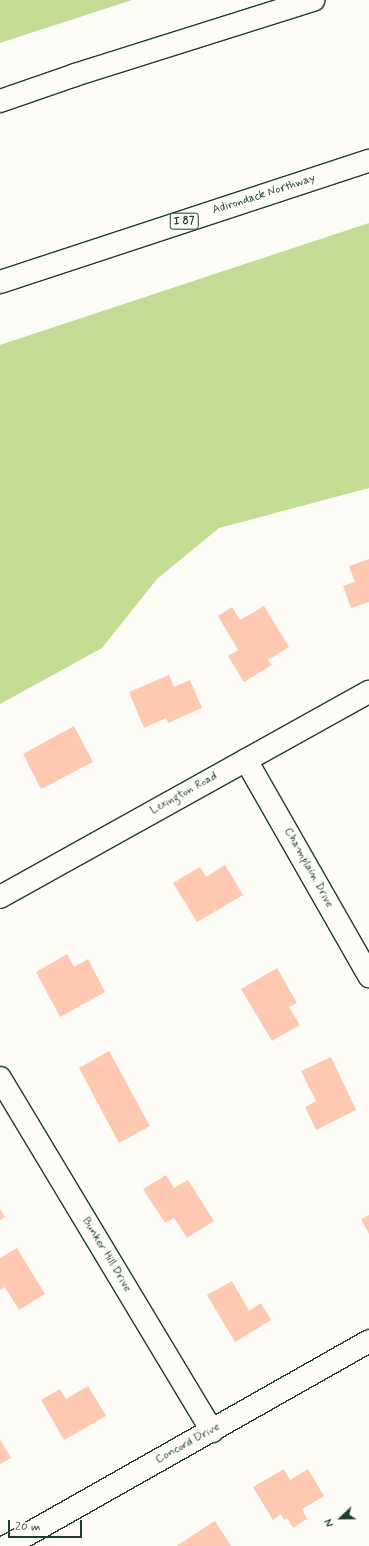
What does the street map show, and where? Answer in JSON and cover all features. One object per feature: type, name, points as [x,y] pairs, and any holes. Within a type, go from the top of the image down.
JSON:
[{"type":"main road","points":[[0,101],[75,75],[313,0]]},
{"type":"main road","name":"Adirondack Northway","points":[[0,282],[369,160]]},
{"type":"main road","name":"Lexington Road","points":[[0,897],[369,692]]},
{"type":"main road","name":"Champlain Drive","points":[[246,760],[369,976]]},
{"type":"main road","name":"Bunker Hill Drive","points":[[0,1078],[212,1431]]},
{"type":"main road","name":"Concord Drive","points":[[7,1546],[369,1341]]},
{"type":"green space","points":[[0,0],[132,0],[0,43]]},
{"type":"green space","points":[[369,223],[369,488],[219,528],[157,579],[102,648],[0,704],[0,345]]},
{"type":"building","points":[[369,559],[369,602],[351,608],[343,586],[355,582],[349,566]]},
{"type":"building","points":[[264,606],[289,647],[268,660],[272,665],[244,682],[228,656],[238,650],[218,616],[232,607],[240,620]]},
{"type":"building","points":[[169,675],[174,687],[190,680],[202,708],[168,723],[166,718],[144,728],[129,692]]},
{"type":"building","points":[[74,726],[93,762],[41,789],[23,754]]},
{"type":"building","points":[[225,865],[243,895],[197,922],[173,883],[200,867],[206,877]]},
{"type":"building","points":[[67,954],[74,967],[88,959],[105,992],[60,1017],[36,972]]},
{"type":"building","points":[[277,968],[297,1003],[289,1007],[300,1025],[272,1041],[241,989]]},
{"type":"building","points":[[109,1051],[150,1126],[119,1143],[79,1068]]},
{"type":"building","points":[[331,1057],[356,1110],[316,1130],[305,1107],[316,1101],[301,1071]]},
{"type":"building","points":[[166,1175],[174,1188],[188,1180],[214,1221],[187,1238],[174,1218],[165,1223],[143,1189]]},
{"type":"building","points":[[0,1209],[5,1217],[0,1220]]},
{"type":"building","points":[[369,1215],[369,1234],[361,1219]]},
{"type":"building","points":[[17,1248],[45,1294],[19,1310],[5,1287],[0,1290],[0,1258]]},
{"type":"building","points":[[232,1281],[249,1311],[261,1303],[271,1320],[235,1342],[207,1295]]},
{"type":"building","points":[[88,1386],[106,1416],[64,1440],[41,1400],[60,1389],[66,1399]]},
{"type":"building","points":[[0,1440],[11,1458],[0,1464]]},
{"type":"building","points":[[284,1469],[290,1480],[308,1469],[324,1496],[302,1509],[307,1519],[293,1528],[287,1518],[284,1520],[281,1514],[273,1520],[253,1487]]},
{"type":"building","points":[[215,1521],[231,1546],[176,1546]]}]
